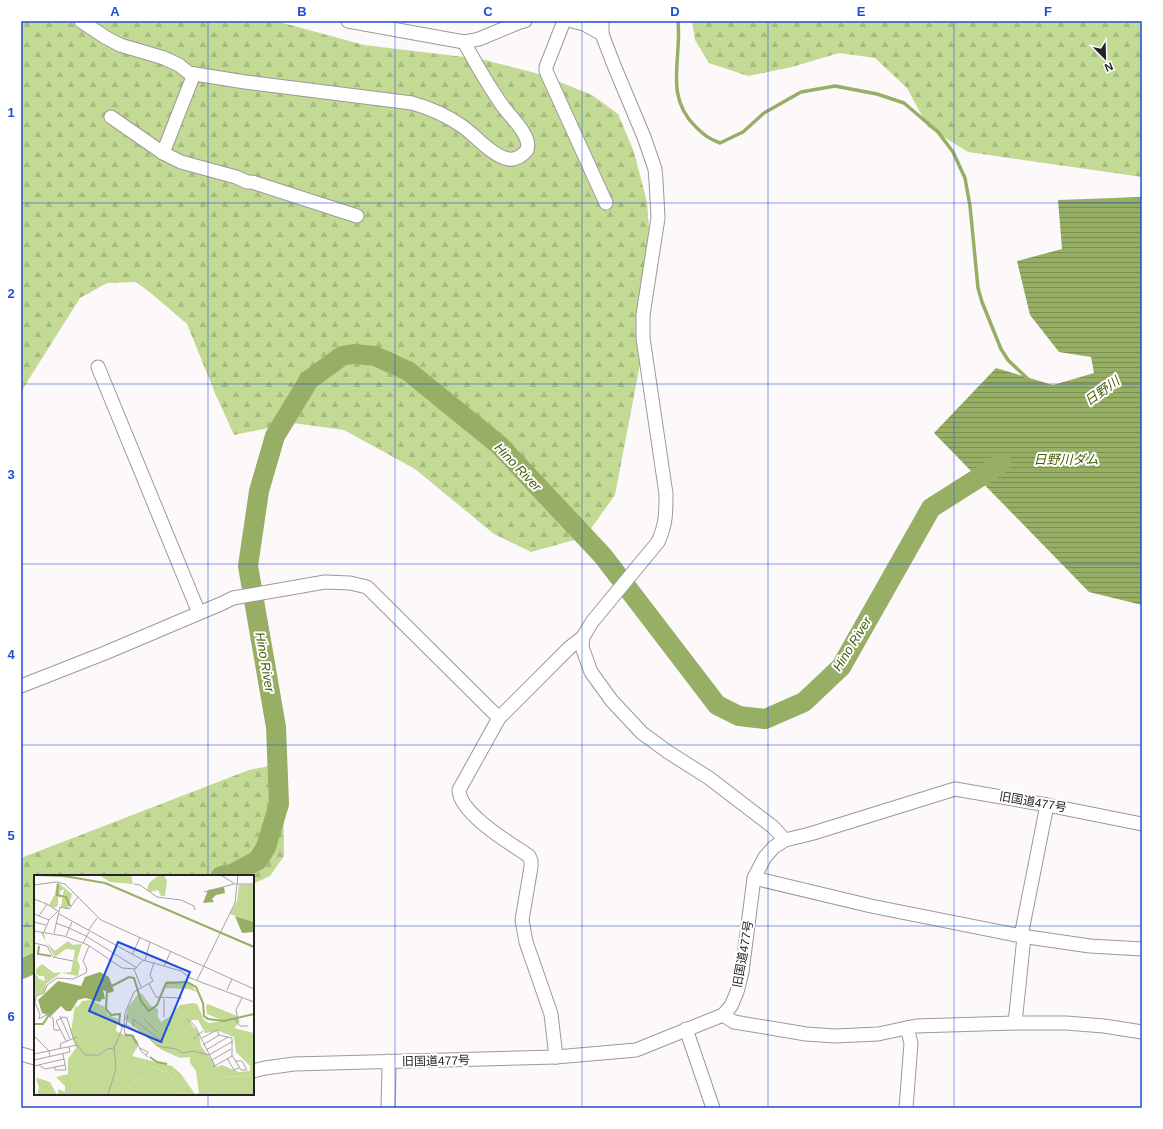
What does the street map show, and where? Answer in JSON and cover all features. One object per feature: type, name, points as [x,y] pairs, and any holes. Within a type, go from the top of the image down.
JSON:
[{"type":"street","points":[[81,21],[120,45],[164,58],[179,65],[189,73],[245,82],[412,103],[433,109],[461,125],[498,155],[508,159],[515,158],[527,150],[528,144],[526,137],[487,83],[464,42]]},
{"type":"street","points":[[348,21],[464,42],[479,39],[525,21]]},
{"type":"street","points":[[564,21],[546,67],[546,71],[606,203]]},
{"type":"street","points":[[556,1058],[551,1014],[526,942],[522,920],[530,878],[531,861],[529,856],[490,830],[463,802],[459,796],[460,790],[499,718],[569,648],[582,637],[592,622],[658,542],[666,520],[666,494],[644,346],[643,315],[656,232],[658,192],[655,169],[644,137],[612,63],[602,27],[572,21]]},
{"type":"street","points":[[163,153],[194,74]]},
{"type":"street","points":[[111,117],[163,153],[181,162],[236,177],[247,182],[252,182],[357,216]]},
{"type":"street","points":[[98,367],[199,614]]},
{"type":"street","points":[[21,686],[199,614],[233,598],[304,587],[325,582],[350,583],[367,587],[499,718]]},
{"type":"street","points":[[582,637],[582,647],[591,672],[612,701],[642,732],[668,752],[708,778],[773,828],[786,840]]},
{"type":"street","name":"旧国道477号","points":[[254,1071],[294,1064],[556,1058],[636,1050],[723,1015],[731,1006],[737,992],[742,972],[754,878],[765,857],[774,847],[786,840],[955,789],[1142,824]]},
{"type":"street","points":[[1015,1023],[1022,937],[1047,805]]},
{"type":"street","points":[[754,878],[871,906],[1022,937],[1090,946],[1142,949]]},
{"type":"street","points":[[723,1015],[734,1022],[806,1034],[835,1036],[878,1034],[916,1026],[1015,1023],[1066,1023],[1104,1026],[1142,1032]]},
{"type":"street","points":[[906,1108],[911,1043],[907,1028]]},
{"type":"street","points":[[686,1029],[713,1108]]},
{"type":"street","points":[[21,1054],[34,1058]]},
{"type":"street","points":[[388,1062],[388,1108]]},
{"type":"green space","points":[[21,21],[276,21],[364,45],[481,59],[543,75],[592,95],[618,114],[634,152],[647,202],[654,291],[615,495],[585,537],[531,552],[494,534],[415,469],[344,430],[293,423],[234,435],[187,324],[136,282],[107,283],[80,298],[24,387],[21,396]]},
{"type":"green space","points":[[692,21],[1142,21],[1142,177],[968,152],[928,127],[907,88],[875,58],[839,53],[792,67],[748,76],[709,63],[695,40]]},
{"type":"green space","points":[[269,766],[283,782],[284,856],[270,876],[254,884],[254,875],[34,875],[34,953],[21,957],[21,858],[249,770]]},
{"type":"water","name":"日野川ダム","points":[[1142,197],[1142,605],[1089,592],[934,433],[996,368],[1053,385],[1094,373],[1091,357],[1059,352],[1030,315],[1017,261],[1062,249],[1058,200]]},
{"type":"waterway","points":[[678,21],[679,35],[676,76],[680,102],[686,114],[695,126],[701,132],[720,143],[743,132],[764,113],[801,92],[835,86],[877,94],[904,103],[938,132],[953,152],[965,178],[970,206],[978,288],[982,302],[1001,349],[1008,360],[1028,379]]},
{"type":"waterway","name":"Hino River","points":[[226,875],[232,874],[258,860],[266,847],[279,804],[276,727],[248,566],[259,491],[275,436],[309,380],[342,356],[354,354],[375,356],[408,371],[499,445],[603,556],[717,705],[739,716],[765,719],[804,702],[841,667],[931,508],[1002,463]]},
{"type":"waterway","name":"Hino River","points":[[21,969],[34,963]]},
{"type":"water label","name":"日野川","points":[[1102,391]]}]
